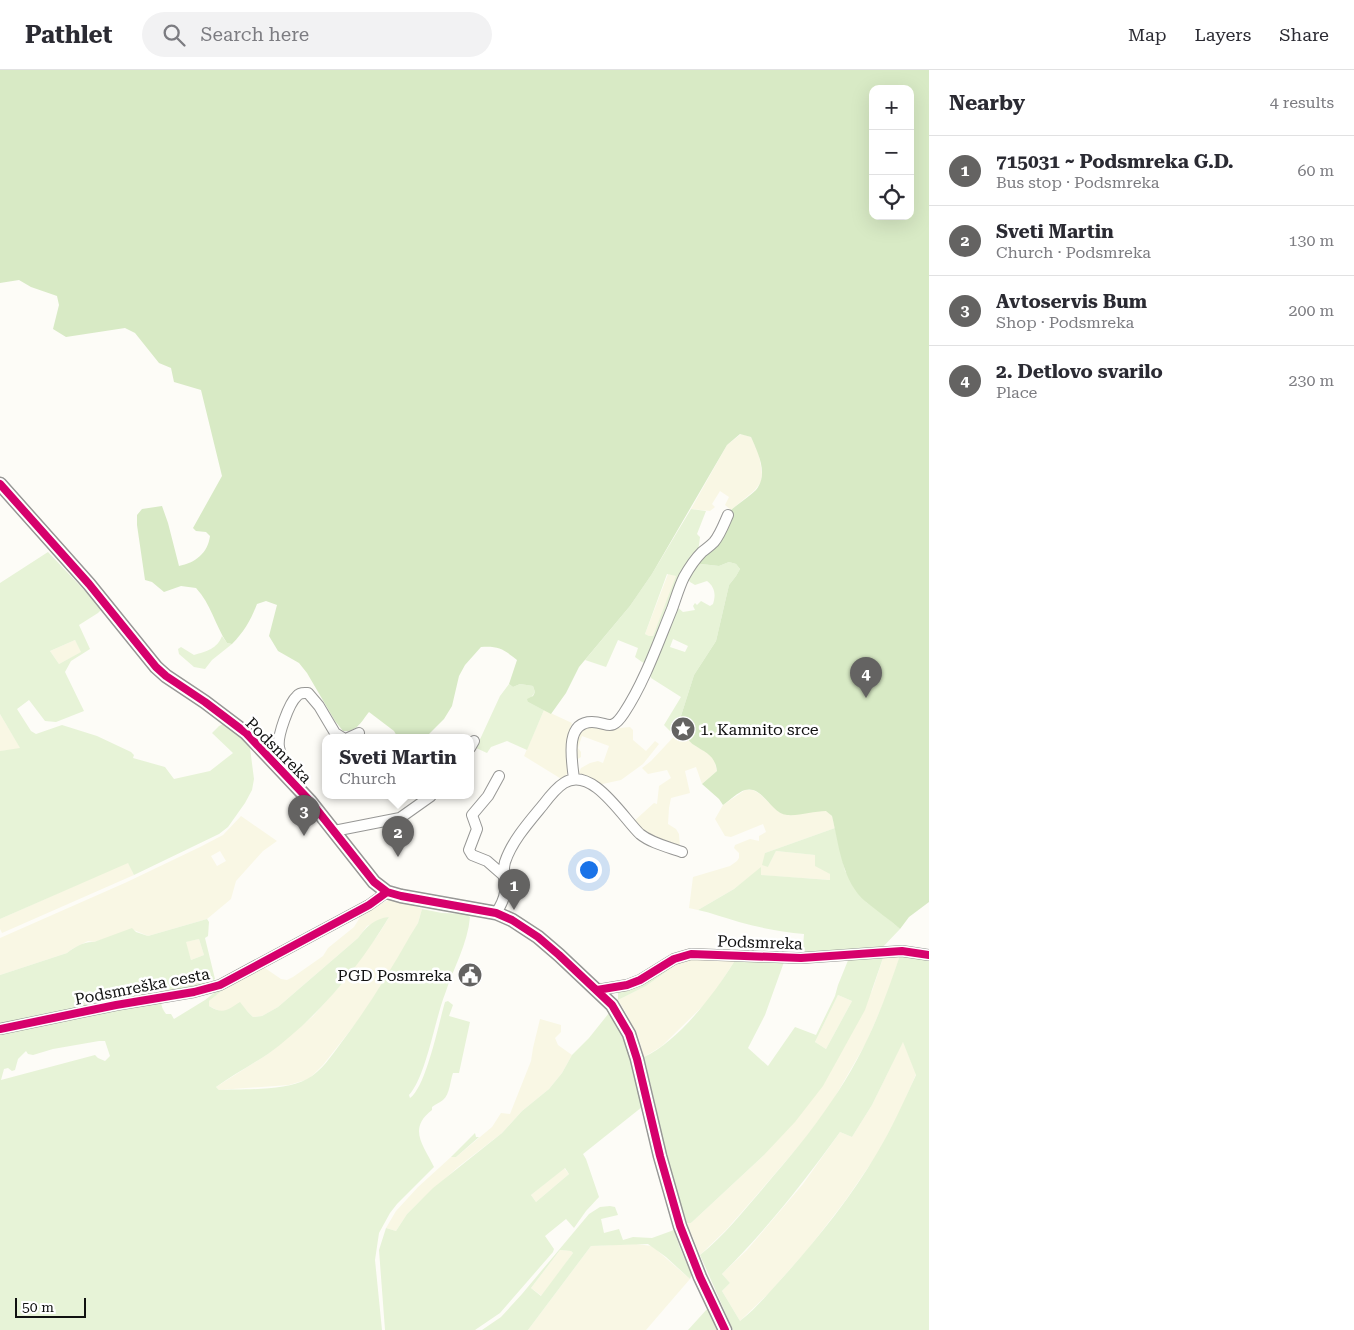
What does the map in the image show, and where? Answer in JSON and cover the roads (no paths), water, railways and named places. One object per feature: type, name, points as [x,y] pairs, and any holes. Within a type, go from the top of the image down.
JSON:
[{"type":"street","name":"Podsmreka","points":[[0,484],[89,584],[156,667],[246,733],[293,783],[374,882],[387,892],[401,896],[496,913],[512,920],[538,937],[612,1005],[629,1034],[638,1059],[660,1156],[680,1226],[700,1277],[725,1330]]},
{"type":"street","points":[[574,779],[572,755],[573,736],[576,728],[583,723],[593,722],[612,726],[624,713],[651,662],[683,578],[702,552],[714,542],[728,515]]},
{"type":"street","points":[[293,783],[294,774],[279,748],[279,740],[281,728],[296,696],[302,692],[308,693],[319,706],[335,734]]},
{"type":"street","points":[[499,776],[488,796],[472,815],[477,829],[469,850],[472,855],[487,861],[503,875]]},
{"type":"street","points":[[496,913],[505,891],[503,875],[505,862],[514,843],[528,822],[564,782],[574,779],[582,780],[595,786],[641,834],[653,841],[682,852]]},
{"type":"street","points":[[334,831],[400,818],[427,799]]},
{"type":"street","name":"Podsmreška cesta","points":[[0,1029],[220,985],[369,904],[387,892]]},
{"type":"street","name":"Podsmreka","points":[[597,990],[627,985],[640,980],[674,959],[691,954],[801,958],[902,951],[929,955]]},
{"type":"place","name":"2. Detlovo svarilo","points":[[866,698]]},
{"type":"place","name":"1. Kamnito srce","points":[[683,729]]},
{"type":"place","name":"Avtoservis Bum","points":[[304,836]]},
{"type":"place","name":"Sveti Martin","points":[[398,857]]},
{"type":"place","name":"715031 ~ Podsmreka G.D.","points":[[514,910]]},
{"type":"place","name":"PGD Posmreka","points":[[470,975]]}]
